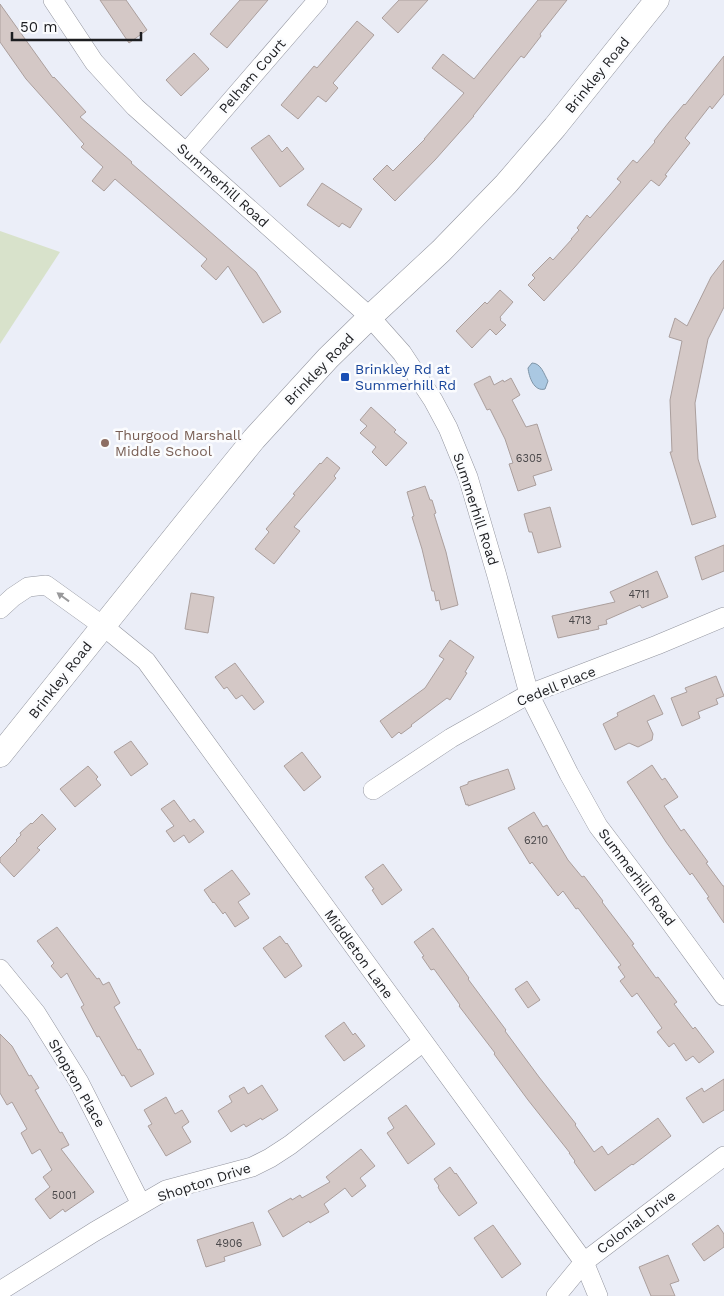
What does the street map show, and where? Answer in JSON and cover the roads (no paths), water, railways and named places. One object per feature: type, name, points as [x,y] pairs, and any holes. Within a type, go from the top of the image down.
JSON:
[{"type":"main road","name":"Brinkley Road","points":[[0,755],[254,439],[328,358],[441,251],[506,184],[555,127],[657,0]]},
{"type":"street","name":"Summerhill Road","points":[[53,0],[94,62],[134,107],[370,317],[402,353],[422,382],[442,416],[468,477],[529,694],[569,774],[598,826],[724,996]]},
{"type":"street","name":"Pelham Court","points":[[186,153],[318,0]]},
{"type":"street","name":"Middleton Lane","points":[[0,609],[28,587],[46,584],[146,661],[584,1262],[598,1296]]},
{"type":"street","name":"Cedell Place","points":[[373,790],[451,738],[529,694],[648,649],[724,617]]},
{"type":"street","name":"Shopton Place","points":[[0,969],[36,1013],[79,1082],[141,1204]]},
{"type":"street","name":"Shopton Drive","points":[[0,1291],[68,1247],[166,1190],[252,1167],[270,1158],[290,1145],[423,1042]]},
{"type":"street","name":"Colonial Drive","points":[[556,1296],[584,1262],[724,1156]]},
{"type":"water","points":[[532,363],[538,365],[544,372],[548,381],[545,389],[535,386],[531,379],[528,368]]},
{"type":"place","name":"Brinkley Rd at Summerhill Rd","points":[[345,377]]},
{"type":"place","name":"Thurgood Marshall Middle School","points":[[105,443]]}]
